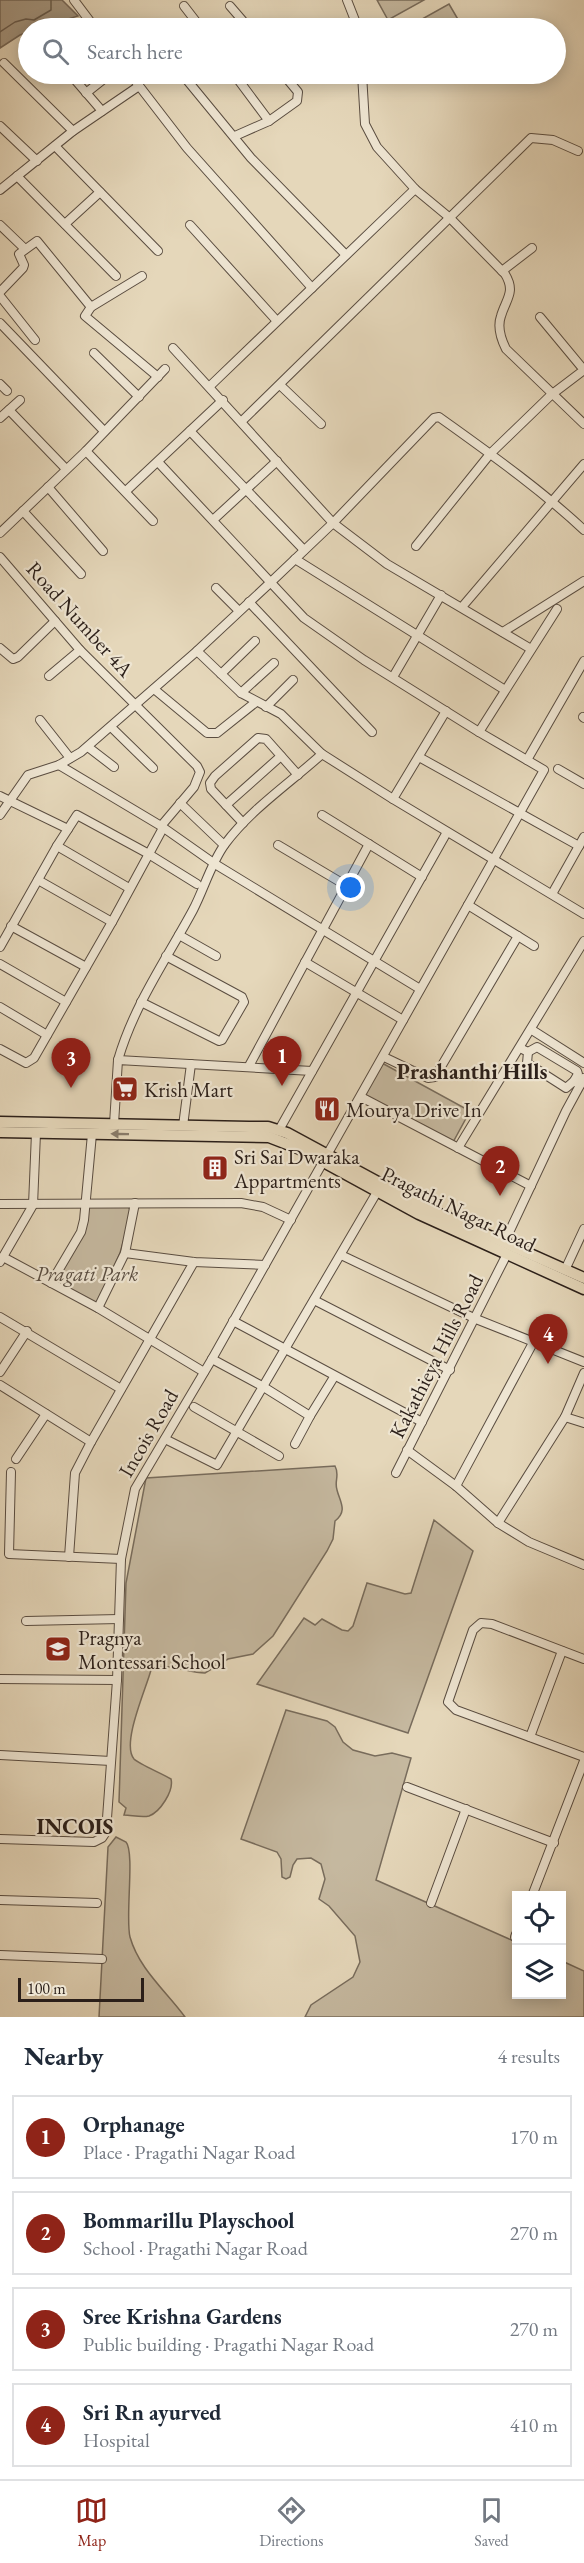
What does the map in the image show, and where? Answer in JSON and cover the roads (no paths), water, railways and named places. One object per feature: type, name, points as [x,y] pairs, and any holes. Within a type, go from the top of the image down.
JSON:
[{"type":"main road","name":"Pragathi Nagar Road","points":[[0,1122],[249,1126],[279,1130],[303,1140],[324,1159],[377,1192],[584,1289]]},
{"type":"main road","name":"Pragathi Nagar Road","points":[[0,1132],[269,1137],[324,1159],[422,1206],[584,1278]]},
{"type":"street","points":[[74,0],[88,18]]},
{"type":"street","points":[[347,0],[354,18]]},
{"type":"street","points":[[184,6],[193,18]]},
{"type":"street","points":[[230,6],[240,18]]},
{"type":"street","points":[[4,63],[18,77]]},
{"type":"street","points":[[25,84],[73,131]]},
{"type":"street","points":[[78,84],[102,111]]},
{"type":"street","points":[[86,93],[97,84]]},
{"type":"street","points":[[191,84],[251,158],[346,255]]},
{"type":"street","points":[[241,84],[269,121]]},
{"type":"street","points":[[235,136],[269,121],[297,101],[299,96],[290,84]]},
{"type":"street","points":[[363,84],[365,124],[376,147],[415,189],[450,218],[511,284],[509,297],[500,318],[500,337],[506,349],[551,395],[584,424]]},
{"type":"street","points":[[0,190],[73,131],[139,86],[188,148],[312,288]]},
{"type":"street","points":[[0,126],[37,161]]},
{"type":"street","points":[[242,422],[531,138],[553,140],[578,151]]},
{"type":"street","points":[[55,146],[158,251]]},
{"type":"street","points":[[17,176],[116,276]]},
{"type":"street","points":[[210,386],[276,320],[415,189]]},
{"type":"street","points":[[65,224],[100,192]]},
{"type":"street","points":[[0,225],[25,249]]},
{"type":"street","points":[[190,225],[276,320]]},
{"type":"street","points":[[35,340],[0,295],[24,265],[19,254],[34,241],[40,243],[91,307]]},
{"type":"street","points":[[501,271],[532,248]]},
{"type":"street","points":[[142,276],[91,307],[85,316],[158,376]]},
{"type":"street","points":[[416,546],[490,454],[551,395],[584,370],[540,317]]},
{"type":"street","points":[[0,322],[104,432]]},
{"type":"street","points":[[174,348],[333,523],[387,564],[531,649]]},
{"type":"street","points":[[94,353],[139,397]]},
{"type":"street","points":[[0,533],[86,451],[165,369]]},
{"type":"street","points":[[0,384],[8,391]]},
{"type":"street","points":[[280,385],[321,424]]},
{"type":"street","points":[[0,418],[20,400]]},
{"type":"street","points":[[126,491],[223,400]]},
{"type":"street","points":[[9,410],[66,469]]},
{"type":"street","points":[[0,815],[28,775],[59,765],[88,747],[197,651],[333,523],[434,418],[439,417],[490,454],[551,500],[584,530]]},
{"type":"street","points":[[190,431],[304,550]]},
{"type":"street","points":[[86,451],[153,521]]},
{"type":"street","points":[[213,520],[277,461]]},
{"type":"street","points":[[158,462],[304,618],[364,660],[527,760],[584,661]]},
{"type":"street","points":[[462,607],[584,464]]},
{"type":"street","points":[[576,473],[584,480]]},
{"type":"street","points":[[48,487],[103,550]]},
{"type":"street","points":[[23,511],[81,574]]},
{"type":"street","name":"Road Number 4A","points":[[0,557],[80,651],[197,766],[199,778],[162,827],[112,922],[31,1062],[26,1063],[0,1049]]},
{"type":"street","points":[[295,559],[505,690]]},
{"type":"street","points":[[503,632],[584,581]]},
{"type":"street","points":[[216,588],[238,611]]},
{"type":"street","points":[[393,677],[441,595]]},
{"type":"street","points":[[249,602],[372,732]]},
{"type":"street","points":[[478,732],[557,609]]},
{"type":"street","points":[[0,648],[8,657],[13,659],[18,657],[55,621]]},
{"type":"street","points":[[221,674],[255,641]]},
{"type":"street","points":[[49,676],[80,651]]},
{"type":"street","points":[[197,651],[241,693],[290,722],[322,754],[584,914]]},
{"type":"street","points":[[241,693],[274,663]]},
{"type":"street","points":[[266,707],[293,680]]},
{"type":"street","points":[[154,689],[211,734],[217,733],[256,702]]},
{"type":"street","points":[[393,799],[446,711]]},
{"type":"street","points":[[40,720],[70,758]]},
{"type":"street","points":[[111,727],[153,768]]},
{"type":"street","points":[[243,823],[211,789],[210,783],[258,738],[266,739],[298,775]]},
{"type":"street","points":[[88,747],[114,767]]},
{"type":"street","points":[[114,1124],[118,1060],[125,1034],[179,935],[224,845],[243,823],[322,754]]},
{"type":"street","points":[[226,806],[281,756]]},
{"type":"street","points":[[419,757],[579,846]]},
{"type":"street","name":"Incois Road","points":[[0,1839],[85,1843],[99,1840],[106,1832],[117,1680],[121,1559],[135,1489],[234,1322],[544,770],[527,760]]},
{"type":"street","points":[[59,765],[162,827],[215,864],[420,989]]},
{"type":"street","points":[[558,769],[584,784]]},
{"type":"street","points":[[0,796],[68,829]]},
{"type":"street","points":[[180,803],[224,845]]},
{"type":"street","points":[[0,947],[77,815],[147,853],[197,884]]},
{"type":"street","points":[[322,815],[422,877]]},
{"type":"street","points":[[279,1130],[447,832]]},
{"type":"street","points":[[552,894],[584,837]]},
{"type":"street","points":[[249,1066],[369,844]]},
{"type":"street","points":[[278,845],[347,886]]},
{"type":"street","points":[[57,846],[129,888]]},
{"type":"street","points":[[38,880],[112,922]]},
{"type":"street","points":[[468,905],[534,946]]},
{"type":"street","points":[[11,926],[86,967]]},
{"type":"street","points":[[179,935],[216,956]]},
{"type":"street","points":[[384,1057],[428,1078],[435,1077],[518,936]]},
{"type":"street","points":[[458,1148],[524,1050],[532,1030],[584,941]]},
{"type":"street","points":[[141,1002],[219,1041],[222,1040],[244,1002],[242,997],[166,956]]},
{"type":"street","points":[[305,963],[403,1020]]},
{"type":"street","points":[[0,964],[66,1002]]},
{"type":"street","points":[[0,1006],[47,1035]]},
{"type":"street","points":[[532,1030],[584,1063]]},
{"type":"street","points":[[504,1243],[579,1082],[577,1071],[537,1047],[524,1050]]},
{"type":"street","points":[[524,1050],[527,1063],[566,1088],[579,1082]]},
{"type":"street","points":[[118,1060],[312,1071]]},
{"type":"street","points":[[183,1126],[191,1064]]},
{"type":"street","points":[[361,1097],[531,1186]]},
{"type":"street","points":[[36,1133],[33,1205],[2,1259],[98,1308],[204,1372]]},
{"type":"street","points":[[51,1283],[81,1232],[87,1202],[92,1134]]},
{"type":"street","points":[[165,1439],[217,1465],[377,1192]]},
{"type":"street","points":[[98,1308],[125,1253],[135,1203]]},
{"type":"street","points":[[0,1204],[242,1203],[263,1207],[291,1220]]},
{"type":"street","points":[[565,1270],[584,1228]]},
{"type":"street","points":[[125,1253],[194,1262],[265,1265]]},
{"type":"street","name":"Kakathieya Hills Road","points":[[396,1473],[507,1254]]},
{"type":"street","points":[[341,1255],[476,1319],[584,1362]]},
{"type":"street","points":[[69,1557],[75,1473],[194,1262]]},
{"type":"street","points":[[314,1300],[450,1370]]},
{"type":"street","points":[[0,1317],[121,1389]]},
{"type":"street","points":[[234,1322],[422,1422]]},
{"type":"street","points":[[0,1372],[27,1331]]},
{"type":"street","points":[[456,1486],[534,1341]]},
{"type":"street","points":[[212,1359],[310,1416]]},
{"type":"street","points":[[498,1523],[565,1417],[584,1373]]},
{"type":"street","points":[[295,1444],[334,1377]]},
{"type":"street","points":[[0,1385],[91,1442]]},
{"type":"street","points":[[194,1407],[279,1456]]},
{"type":"street","points":[[16,1459],[46,1414]]},
{"type":"street","points":[[565,1417],[584,1424]]},
{"type":"street","points":[[407,1450],[456,1486],[498,1523],[529,1542],[584,1565]]},
{"type":"street","points":[[11,1472],[4,1554],[121,1559]]},
{"type":"street","points":[[26,1621],[119,1619]]},
{"type":"street","points":[[534,1891],[584,1759],[456,1710],[449,1705],[449,1700],[473,1630],[476,1626],[486,1622],[584,1659]]},
{"type":"street","points":[[530,1737],[562,1651]]},
{"type":"street","points":[[0,1679],[117,1680]]},
{"type":"street","points":[[0,1755],[111,1761]]},
{"type":"street","points":[[407,1787],[554,1843]]},
{"type":"street","points":[[431,1903],[466,1809]]},
{"type":"street","points":[[0,1899],[97,1903]]},
{"type":"street","points":[[0,1956],[102,1959]]},
{"type":"water","points":[[0,0],[62,0],[78,16],[18,18],[18,36],[0,48]]},
{"type":"place","name":"Orphanage","points":[[282,1086]]},
{"type":"place","name":"Sree Krishna Gardens","points":[[71,1088]]},
{"type":"place","name":"Krish Mart","points":[[125,1089]]},
{"type":"place","name":"Mourya Drive In","points":[[327,1109]]},
{"type":"place","name":"Sri Sai Dwaraka Appartments","points":[[215,1168]]},
{"type":"place","name":"Bommarillu Playschool","points":[[500,1196]]},
{"type":"place","name":"Sri Rn ayurved","points":[[548,1364]]},
{"type":"place","name":"Pragnya Montessari School","points":[[58,1649]]},
{"type":"district","name":"Prashanthi Hills","points":[[472,1071]]},
{"type":"district","name":"INCOIS","points":[[75,1826]]},
{"type":"park label","name":"Pragati Park","points":[[87,1273]]}]
